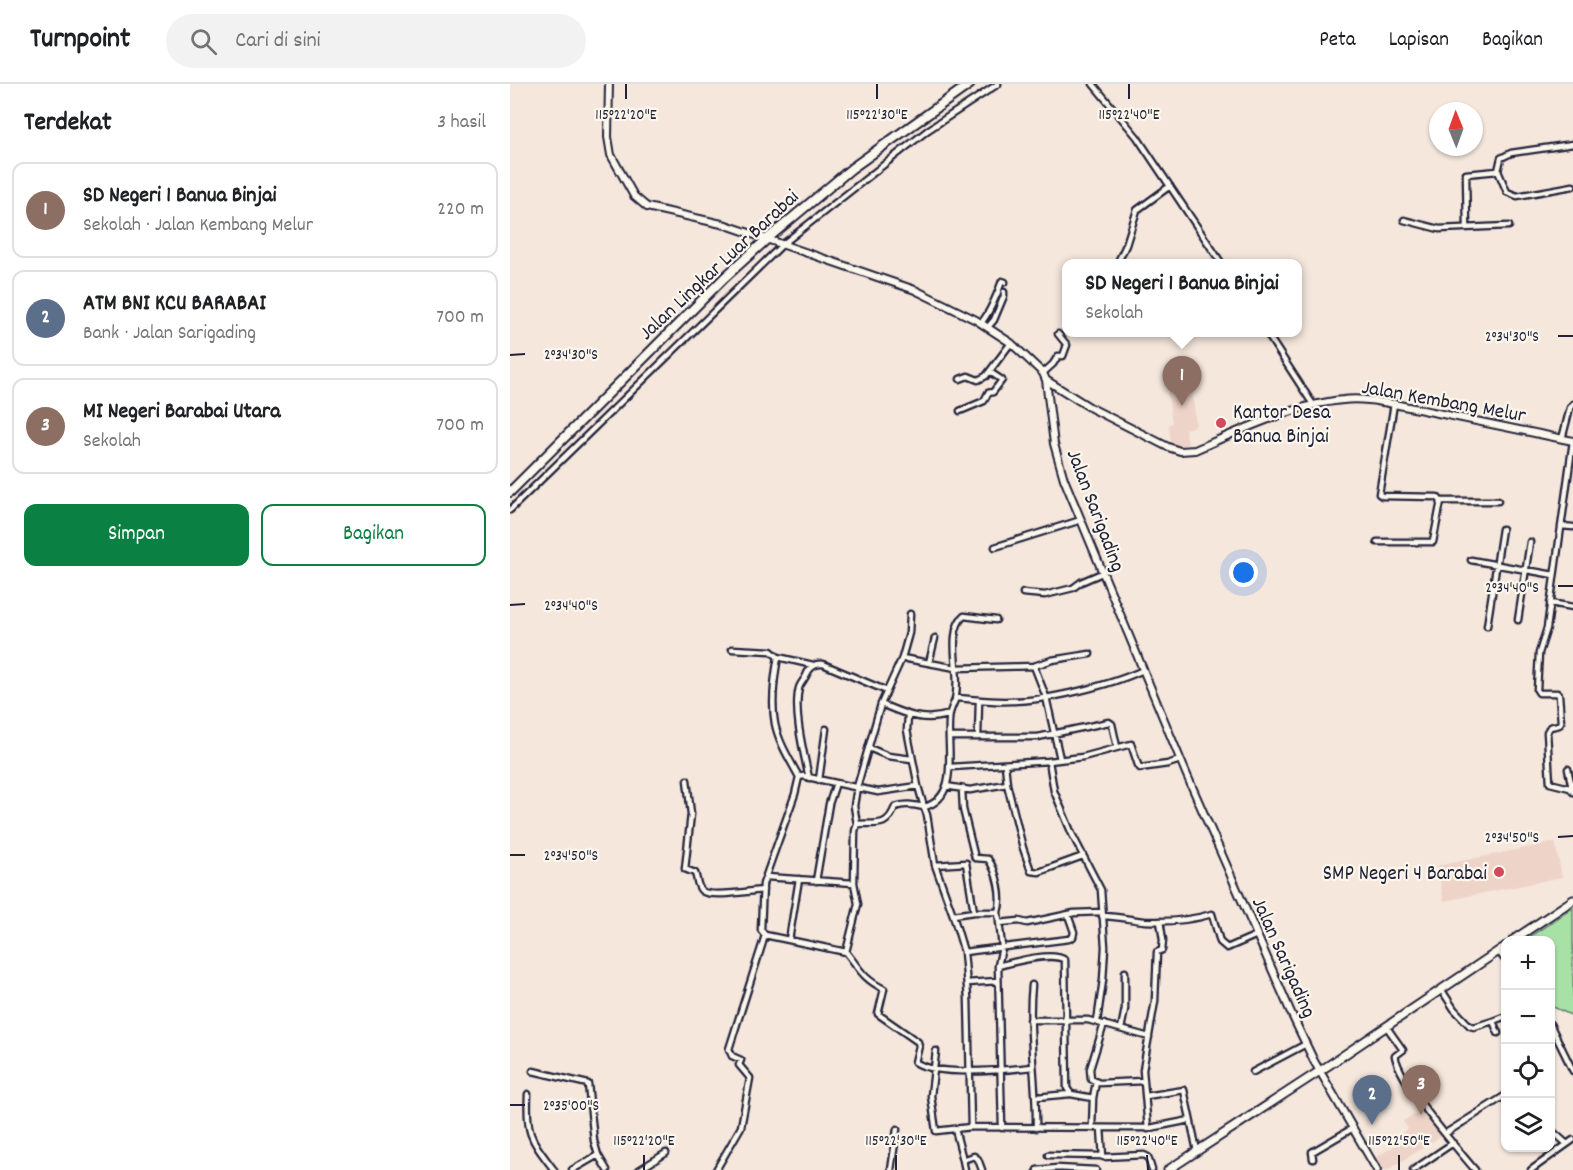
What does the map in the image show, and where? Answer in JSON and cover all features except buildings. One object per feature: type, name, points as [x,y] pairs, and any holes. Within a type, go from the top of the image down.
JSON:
[{"type":"highway","name":"Jalan Lingkar Luar Barabai","points":[[510,492],[724,278],[767,239],[852,168],[970,84]]},
{"type":"main road","points":[[1519,936],[1573,900]]},
{"type":"main road","points":[[1168,1170],[1177,1167],[1197,1151],[1501,949]]},
{"type":"street","points":[[609,84],[611,155],[634,196],[647,207],[726,225],[915,290],[988,327],[1011,343],[1045,376],[1058,356],[1063,356],[1067,345],[1058,334]]},
{"type":"street","points":[[510,510],[783,244],[928,130],[998,84]]},
{"type":"street","points":[[1093,84],[1137,137],[1219,259]]},
{"type":"street","points":[[1573,144],[1505,155],[1501,158],[1498,171],[1507,192],[1511,195],[1517,196],[1573,186]]},
{"type":"street","points":[[1467,228],[1466,174],[1498,171]]},
{"type":"street","points":[[1119,259],[1137,210],[1170,186]]},
{"type":"street","points":[[1404,220],[1439,229],[1509,226]]},
{"type":"street","points":[[981,323],[987,316],[1002,281],[1005,282]]},
{"type":"street","points":[[988,327],[994,320],[1004,292]]},
{"type":"street","points":[[1269,337],[1314,406]]},
{"type":"street","points":[[960,379],[968,376],[978,380],[990,372],[1011,343]]},
{"type":"street","points":[[960,411],[984,401],[988,393],[993,392],[1002,380],[990,372]]},
{"type":"street","name":"Jalan Kembang Melur","points":[[1045,376],[1091,408],[1179,451],[1195,450],[1292,412],[1343,400],[1373,400],[1573,441]]},
{"type":"street","name":"Jalan Sarigading","points":[[1045,376],[1054,444],[1064,479],[1180,760],[1306,1044],[1376,1168]]},
{"type":"street","points":[[1394,404],[1379,494],[1382,496],[1437,497],[1441,501],[1498,501]]},
{"type":"street","points":[[1562,439],[1573,404]]},
{"type":"street","points":[[1573,441],[1547,628],[1539,653],[1537,690],[1539,693],[1558,694],[1561,721],[1559,725],[1550,728],[1547,732],[1549,781],[1551,784],[1570,788],[1573,791]]},
{"type":"street","points":[[1377,542],[1433,542],[1441,501]]},
{"type":"street","points":[[995,547],[1081,520]]},
{"type":"street","points":[[1561,526],[1573,527]]},
{"type":"street","points":[[1487,626],[1502,529]]},
{"type":"street","points":[[1518,620],[1530,542]]},
{"type":"street","points":[[1471,560],[1554,575]]},
{"type":"street","points":[[1023,593],[1045,595],[1073,588],[1102,573]]},
{"type":"street","points":[[1550,603],[1573,607]]},
{"type":"street","points":[[846,952],[858,910],[854,883],[856,824],[854,806],[857,787],[881,704],[902,658],[909,633],[910,614]]},
{"type":"street","points":[[856,824],[887,821],[891,818],[895,807],[910,804],[924,807],[937,802],[946,786],[951,767],[949,737],[950,714],[956,698],[954,653],[956,633],[962,617],[996,620]]},
{"type":"street","points":[[929,663],[935,638]]},
{"type":"street","points":[[732,649],[771,651],[778,657],[813,665],[823,664],[887,691]]},
{"type":"street","points":[[902,658],[956,668],[1034,666],[1090,654]]},
{"type":"street","points":[[778,657],[773,698],[775,724],[781,742],[799,777],[766,877],[761,930],[765,934],[846,952],[861,973],[873,984],[884,989],[878,1014],[919,1044],[915,1061],[918,1064],[934,1069],[1001,1071],[1033,1067]]},
{"type":"street","points":[[809,778],[801,739],[799,689],[813,665]]},
{"type":"street","points":[[1034,666],[1046,697],[1060,759]]},
{"type":"street","points":[[956,698],[1009,702],[1029,700],[1073,692],[1143,670]]},
{"type":"street","points":[[978,737],[979,700]]},
{"type":"street","points":[[881,704],[924,719],[950,714]]},
{"type":"street","points":[[908,715],[907,730],[912,759],[927,815],[934,865],[954,915],[964,952],[969,1025],[971,1127]]},
{"type":"street","points":[[949,737],[1038,737],[1112,723],[1117,747]]},
{"type":"street","points":[[819,780],[826,729]]},
{"type":"street","points":[[951,767],[1083,757],[1131,744],[1140,768],[1180,760]]},
{"type":"street","points":[[869,748],[888,756],[912,759]]},
{"type":"street","points":[[1049,761],[1054,791],[1101,890],[1105,947],[1097,1022]]},
{"type":"street","points":[[1005,764],[1006,784],[1031,871],[1039,872],[1083,856]]},
{"type":"street","points":[[1568,769],[1573,791]]},
{"type":"street","points":[[799,777],[878,792],[918,786]]},
{"type":"street","points":[[687,780],[692,814],[685,869],[695,873],[699,888],[706,893],[763,890]]},
{"type":"street","points":[[816,880],[829,804],[836,783]]},
{"type":"street","points":[[946,786],[970,790],[1006,784]]},
{"type":"street","points":[[962,789],[963,809],[975,858],[988,859],[995,872],[1000,902],[998,912],[1002,947],[998,981],[1002,1128]]},
{"type":"street","points":[[934,865],[965,863],[974,912]]},
{"type":"street","points":[[766,877],[854,883]]},
{"type":"street","points":[[789,940],[799,879]]},
{"type":"street","points":[[954,915],[998,912]]},
{"type":"street","points":[[999,923],[1019,921],[1027,923],[1074,913],[1160,921],[1187,918],[1193,920],[1212,914],[1220,942],[1227,948],[1257,935]]},
{"type":"street","points":[[964,952],[1069,939],[1073,937],[1074,932],[1068,915]]},
{"type":"street","points":[[1148,1128],[1144,1063],[1155,1001],[1157,952],[1161,950],[1163,940],[1160,921]]},
{"type":"street","points":[[716,1170],[741,1127],[750,1078],[739,1065],[741,1060],[732,1056],[729,1049],[765,934]]},
{"type":"street","points":[[1498,951],[1501,955]]},
{"type":"street","points":[[998,966],[1048,957],[1064,959],[1067,1088],[1071,1094]]},
{"type":"street","points":[[1121,1029],[1125,1009],[1125,972]]},
{"type":"street","points":[[967,983],[998,981]]},
{"type":"street","points":[[1032,985],[1030,1020],[1037,1097],[1036,1128]]},
{"type":"street","points":[[1441,989],[1454,1009],[1470,1026],[1474,1027],[1501,1018]]},
{"type":"street","points":[[1030,1020],[1065,1019],[1097,1022],[1149,1037]]},
{"type":"street","points":[[1493,1021],[1498,1033]]},
{"type":"street","points":[[1104,1024],[1090,1070],[1091,1079],[1096,1082],[1144,1081]]},
{"type":"street","points":[[1386,1026],[1403,1050],[1395,1056],[1402,1072],[1424,1107],[1475,1170]]},
{"type":"street","points":[[1555,1031],[1573,1071]]},
{"type":"street","points":[[1253,1072],[1306,1044]]},
{"type":"street","points":[[936,1051],[931,1096],[934,1129],[938,1132],[971,1127],[1148,1128],[1191,1120]]},
{"type":"street","points":[[533,1071],[588,1084],[594,1141],[598,1155],[607,1170]]},
{"type":"street","points":[[1092,1128],[1096,1082]]},
{"type":"street","points":[[1146,1096],[1184,1090],[1197,1151]]},
{"type":"street","points":[[528,1094],[527,1122],[531,1138],[554,1170]]},
{"type":"street","points":[[1037,1097],[1071,1094],[1093,1098]]},
{"type":"street","points":[[1446,1133],[1501,1098]]},
{"type":"street","points":[[1101,1128],[1102,1155]]},
{"type":"street","points":[[1312,1159],[1312,1152],[1353,1128]]},
{"type":"street","points":[[891,1170],[897,1129]]},
{"type":"street","points":[[955,1129],[965,1170]]},
{"type":"street","points":[[1555,1133],[1567,1144]]},
{"type":"street","points":[[1531,1170],[1573,1140]]},
{"type":"street","points":[[1413,1170],[1453,1143]]},
{"type":"street","points":[[639,1170],[666,1154]]},
{"type":"street","points":[[572,1170],[598,1155]]},
{"type":"street","points":[[1048,1155],[1144,1155],[1148,1157],[1152,1170]]},
{"type":"street","points":[[963,1160],[976,1156],[982,1170]]},
{"type":"street","points":[[1037,1170],[1057,1168],[1096,1170]]},
{"type":"street","points":[[1367,1170],[1376,1168]]},
{"type":"shaded area","points":[[1192,387],[1196,426],[1185,429],[1188,443],[1183,447],[1171,446],[1169,424],[1172,423],[1167,389]]},
{"type":"shaded area","name":"SMP Negeri 4 Barabai","points":[[1555,842],[1562,877],[1444,901],[1437,866]]},
{"type":"shaded area","points":[[1425,1109],[1443,1135],[1388,1170],[1382,1170],[1375,1158],[1405,1139],[1402,1133],[1408,1129],[1403,1121]]},
{"type":"green space","points":[[1573,908],[1573,1016],[1555,1008],[1555,936],[1531,936]]},
{"type":"place","name":"SD Negeri 1 Banua Binjai","points":[[1182,406]]},
{"type":"place","name":"Kantor Desa Banua Binjai","points":[[1221,423]]},
{"type":"place","name":"SMP Negeri 4 Barabai","points":[[1499,872]]},
{"type":"place","name":"MI Negeri Barabai Utara","points":[[1421,1115]]},
{"type":"place","name":"ATM BNI KCU BARABAI","points":[[1372,1125]]}]
